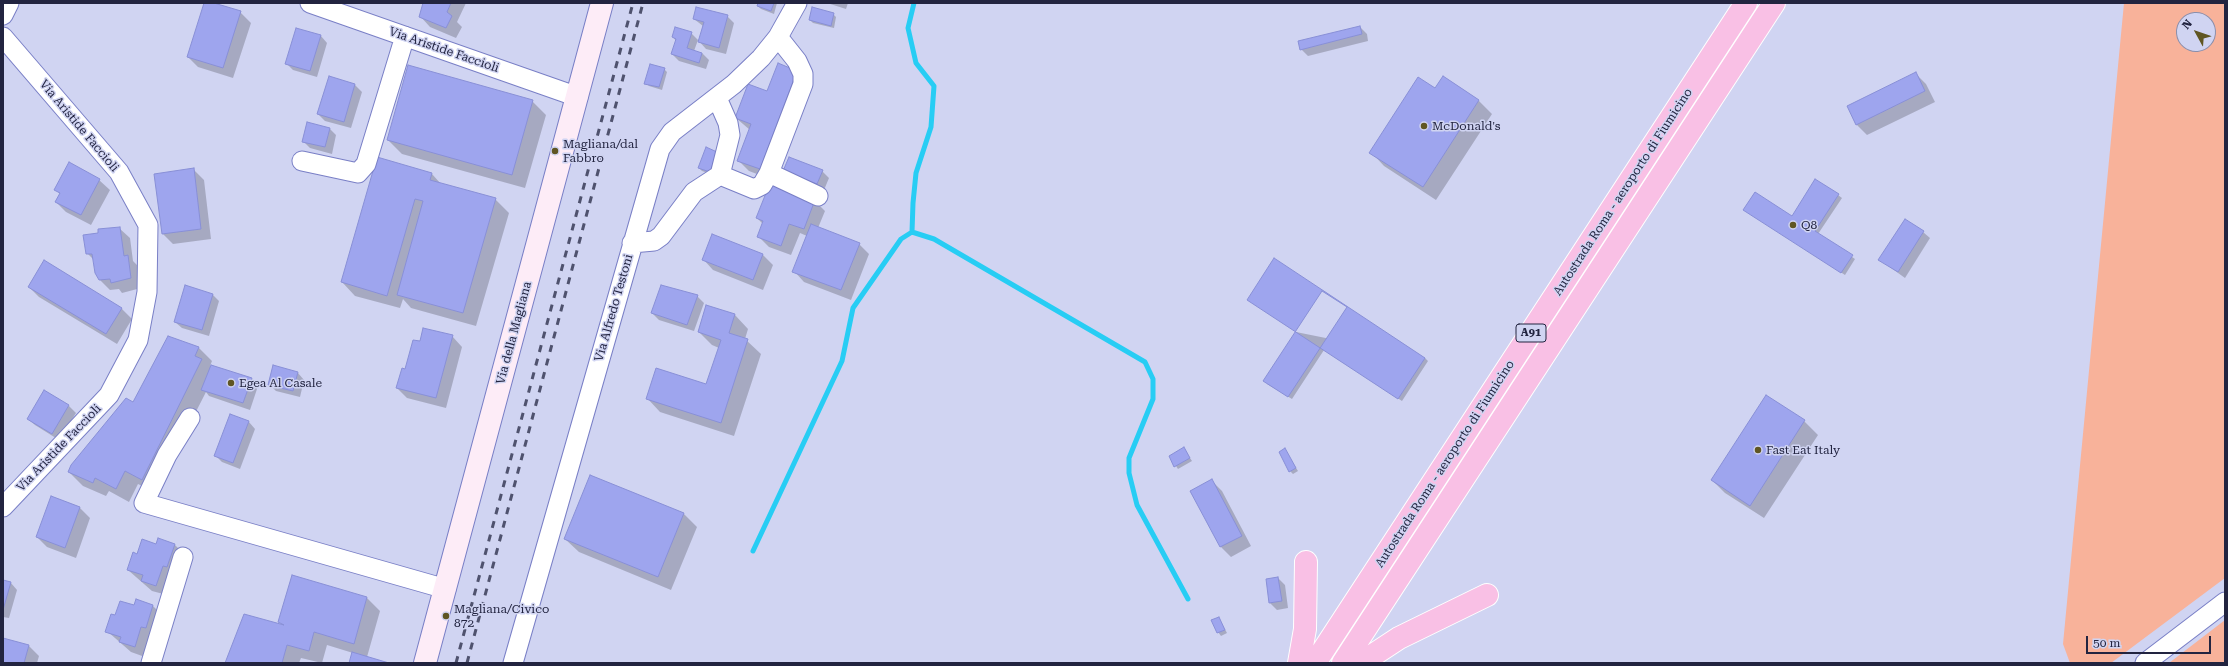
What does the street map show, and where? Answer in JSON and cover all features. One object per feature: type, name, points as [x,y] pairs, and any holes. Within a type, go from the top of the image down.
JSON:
[{"type":"highway","name":"Autostrada Roma - aeroporto di Fiumicino","points":[[1315,663],[1746,3]]},
{"type":"highway","name":"Autostrada Roma - aeroporto di Fiumicino","points":[[1343,663],[1774,3]]},
{"type":"highway","points":[[1299,663],[1305,629],[1306,562]]},
{"type":"highway","points":[[1361,663],[1399,638],[1487,595]]},
{"type":"main road","name":"Via della Magliana","points":[[425,663],[602,3]]},
{"type":"street","points":[[3,15],[9,3]]},
{"type":"street","name":"Via Aristide Faccioli","points":[[310,3],[578,97]]},
{"type":"street","name":"Via Alfredo Testoni","points":[[513,663],[660,149],[672,132],[717,98],[751,69],[778,37],[797,3]]},
{"type":"street","points":[[302,161],[358,173],[366,164],[405,36]]},
{"type":"street","name":"Via Aristide Faccioli","points":[[3,37],[119,172],[148,225],[147,292],[138,340],[109,395],[3,506]]},
{"type":"street","points":[[720,175],[754,189],[762,185],[769,173],[804,84],[803,74],[797,61],[778,37]]},
{"type":"street","points":[[632,243],[654,241],[661,236],[694,192],[720,175],[730,135],[728,123],[717,98]]},
{"type":"street","points":[[769,173],[818,196]]},
{"type":"street","points":[[190,418],[167,455],[144,503],[446,589]]},
{"type":"street","points":[[151,663],[183,557]]},
{"type":"street","points":[[2145,663],[2225,602]]},
{"type":"shaded area","points":[[2124,3],[2225,3],[2225,578],[2111,663],[2070,663],[2063,644]]},
{"type":"shaded area","points":[[2225,620],[2225,663],[2169,663]]},
{"type":"building","points":[[204,3],[214,3],[241,11],[223,68],[187,57]]},
{"type":"building","points":[[423,3],[451,3],[447,12],[452,16],[446,28],[419,17]]},
{"type":"building","points":[[758,3],[774,3],[771,11],[757,6]]},
{"type":"building","points":[[696,7],[728,15],[719,48],[698,42],[704,22],[693,19]]},
{"type":"building","points":[[812,7],[834,13],[831,26],[809,20]]},
{"type":"building","points":[[1360,26],[1362,34],[1300,50],[1298,41]]},
{"type":"building","points":[[675,27],[692,32],[687,48],[702,53],[699,63],[671,54],[676,39],[672,37]]},
{"type":"building","points":[[296,28],[321,35],[310,71],[285,64]]},
{"type":"building","points":[[778,63],[797,71],[760,169],[737,161],[751,124],[735,118],[748,84],[767,91]]},
{"type":"building","points":[[650,64],[665,68],[659,87],[644,84]]},
{"type":"building","points":[[408,65],[533,100],[512,175],[387,140]]},
{"type":"building","points":[[1916,72],[1925,91],[1856,125],[1847,106]]},
{"type":"building","points":[[329,76],[355,84],[344,122],[317,114]]},
{"type":"building","name":"McDonald's","points":[[1443,76],[1479,100],[1423,187],[1369,153],[1418,77],[1435,88]]},
{"type":"building","points":[[307,122],[330,128],[325,147],[302,142]]},
{"type":"building","points":[[706,147],[717,152],[710,172],[698,168]]},
{"type":"building","points":[[377,157],[432,173],[430,180],[496,198],[463,313],[397,295],[423,201],[415,199],[387,296],[341,282]]},
{"type":"building","points":[[789,157],[823,170],[817,184],[783,171]]},
{"type":"building","points":[[69,162],[100,179],[81,215],[55,202],[60,193],[54,190]]},
{"type":"building","points":[[194,168],[201,229],[162,234],[154,174]]},
{"type":"building","name":"Q8","points":[[1815,179],[1839,194],[1815,231],[1853,255],[1841,273],[1743,210],[1755,192],[1792,216]]},
{"type":"building","points":[[770,183],[815,200],[804,229],[789,224],[781,246],[757,237],[763,221],[756,218]]},
{"type":"building","points":[[1905,219],[1924,231],[1898,272],[1878,260]]},
{"type":"building","points":[[811,224],[860,243],[841,290],[792,272]]},
{"type":"building","points":[[120,227],[124,256],[128,255],[131,278],[111,283],[110,279],[99,280],[95,273],[92,254],[86,254],[83,235],[98,233],[98,229]]},
{"type":"building","points":[[712,234],[763,254],[753,280],[702,260]]},
{"type":"building","points":[[1274,258],[1425,358],[1398,399],[1247,300]]},
{"type":"building","points":[[44,260],[122,308],[106,334],[28,287]]},
{"type":"building","points":[[185,285],[213,294],[202,330],[174,322]]},
{"type":"building","points":[[661,285],[698,295],[687,325],[651,313]]},
{"type":"building","points":[[1322,291],[1347,307],[1288,397],[1263,381]]},
{"type":"building","points":[[706,305],[735,314],[729,333],[748,339],[721,423],[646,399],[656,368],[706,384],[721,340],[698,332]]},
{"type":"building","points":[[423,328],[453,335],[436,398],[396,388],[402,368],[405,369],[413,340],[420,341]]},
{"type":"building","points":[[168,336],[199,347],[195,356],[202,359],[142,480],[125,471],[116,489],[95,478],[93,483],[68,472],[71,465],[126,398],[133,402]]},
{"type":"building","points":[[211,365],[252,378],[243,403],[201,390]]},
{"type":"building","points":[[273,365],[298,372],[293,391],[268,385]]},
{"type":"building","points":[[44,390],[69,405],[52,434],[27,419]]},
{"type":"building","name":"Fast Eat Italy","points":[[1766,395],[1805,420],[1750,506],[1711,480]]},
{"type":"building","points":[[230,414],[249,421],[233,463],[214,456]]},
{"type":"building","points":[[1184,447],[1190,458],[1174,467],[1169,456]]},
{"type":"building","points":[[1285,448],[1296,468],[1289,472],[1279,452]]},
{"type":"building","points":[[590,475],[684,513],[658,577],[564,539]]},
{"type":"building","points":[[1212,479],[1242,536],[1220,547],[1190,491]]},
{"type":"building","points":[[51,496],[80,507],[65,548],[36,537]]},
{"type":"building","points":[[158,538],[175,544],[167,567],[163,566],[156,586],[141,581],[143,575],[127,570],[133,552],[137,554],[142,539],[156,544]]},
{"type":"building","points":[[292,575],[367,597],[354,644],[314,632],[309,651],[287,645],[282,663],[225,663],[244,614],[284,625],[278,622]]},
{"type":"building","points":[[1278,577],[1282,601],[1269,603],[1266,579]]},
{"type":"building","points":[[3,580],[11,582],[3,610]]},
{"type":"building","points":[[136,599],[153,605],[146,628],[141,627],[135,647],[119,642],[121,637],[105,632],[111,614],[115,615],[120,601],[134,605]]},
{"type":"building","points":[[1219,617],[1225,630],[1217,633],[1211,620]]},
{"type":"building","points":[[3,638],[29,645],[24,663],[3,663]]},
{"type":"building","points":[[352,652],[389,663],[349,663]]},
{"type":"waterway","points":[[912,232],[916,173],[931,127],[934,86],[916,63],[908,28],[914,3]]},
{"type":"waterway","points":[[753,551],[842,361],[853,308],[901,239],[912,232],[934,239],[1145,362],[1153,379],[1153,399],[1129,458],[1129,473],[1137,505],[1188,599]]},
{"type":"railway","points":[[456,663],[633,3]]},
{"type":"railway","points":[[467,663],[643,3]]},
{"type":"place","name":"McDonald's","points":[[1424,126]]},
{"type":"place","name":"Magliana/dal Fabbro","points":[[555,151]]},
{"type":"place","name":"Q8","points":[[1793,225]]},
{"type":"place","name":"Egea Al Casale","points":[[231,383]]},
{"type":"place","name":"Fast Eat Italy","points":[[1758,450]]},
{"type":"place","name":"Magliana/Civico 872","points":[[446,616]]}]
